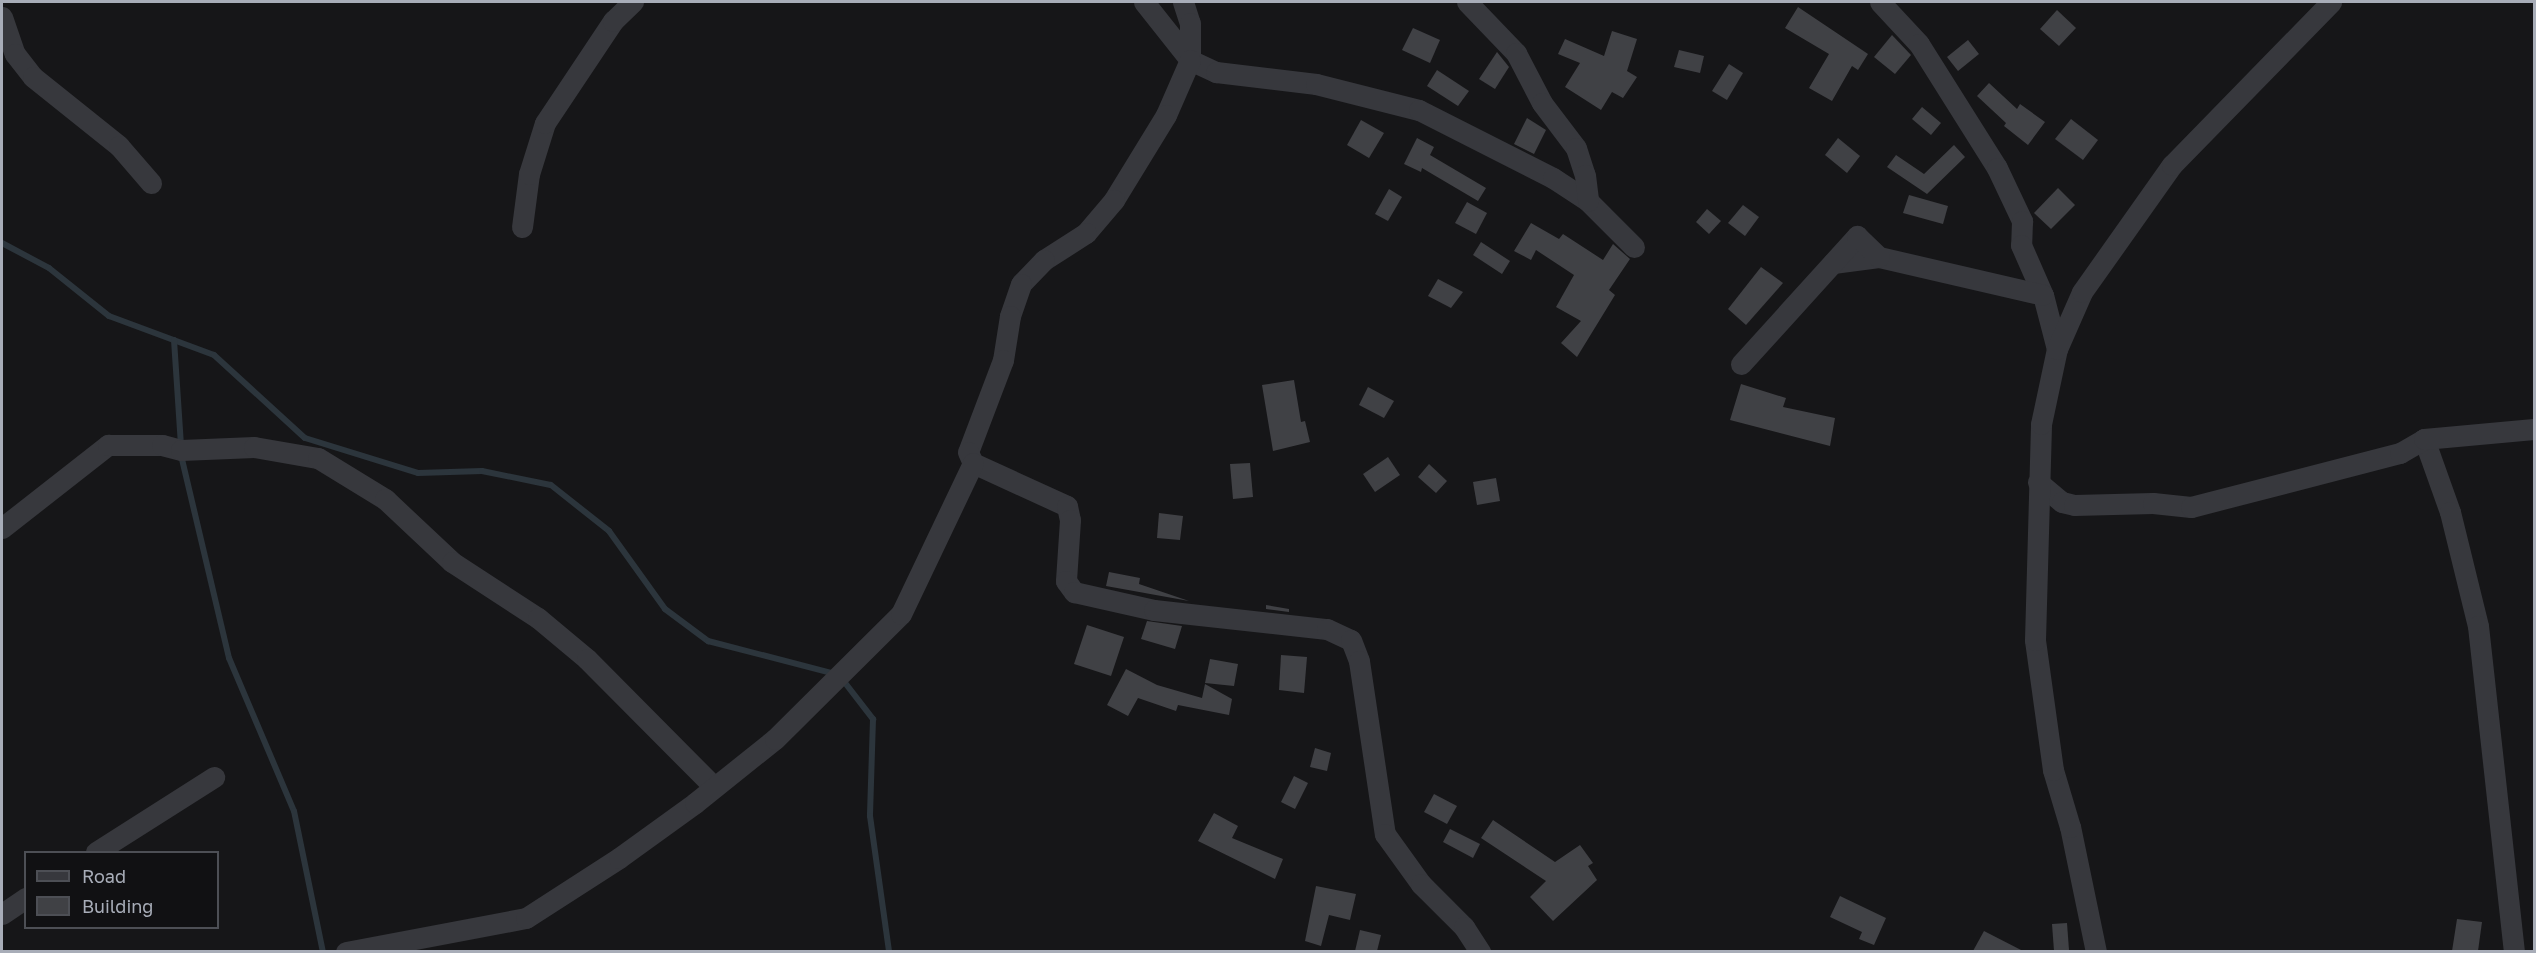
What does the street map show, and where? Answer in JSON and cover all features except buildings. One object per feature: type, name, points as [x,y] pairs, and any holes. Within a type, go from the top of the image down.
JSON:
[{"type":"street","points":[[522,227],[529,174],[545,123],[613,21],[633,2]]},
{"type":"street","points":[[1144,2],[1190,60],[1216,72],[1316,84],[1419,110],[1553,178],[1588,201],[1634,247]]},
{"type":"street","points":[[1183,2],[1190,22],[1190,60],[1167,115],[1114,200],[1086,233],[1044,260],[1021,284],[1010,316],[1003,360],[968,452],[973,463],[1067,506],[1070,520],[1066,580],[1074,592],[1154,610],[1327,629],[1351,640],[1359,661],[1385,834],[1421,884],[1464,927],[1480,951]]},
{"type":"street","points":[[1467,2],[1516,53],[1542,103],[1576,148],[1585,175],[1588,201]]},
{"type":"street","points":[[1880,2],[1919,44],[1997,168],[2022,221],[2021,245],[2043,296],[2057,349]]},
{"type":"street","points":[[2096,951],[2070,827],[2053,770],[2040,693],[2035,640],[2041,424],[2057,349],[2082,292],[2172,165],[2329,2]]},
{"type":"street","points":[[2,17],[15,54],[33,77],[119,146],[151,183]]},
{"type":"street","points":[[1741,364],[1857,236],[1878,258],[2043,296]]},
{"type":"street","points":[[2038,482],[2062,502],[2074,506],[2153,503],[2191,507],[2400,453],[2424,438],[2535,429]]},
{"type":"street","points":[[2424,438],[2450,512],[2478,626],[2514,951]]},
{"type":"street","points":[[2,528],[108,445],[162,445],[181,450],[254,447],[318,458],[385,499],[452,562],[538,618],[579,652],[714,788]]},
{"type":"street","points":[[346,951],[526,918],[620,858],[714,788],[775,739],[901,614],[973,463]]},
{"type":"street","points":[[98,851],[214,777]]},
{"type":"street","points":[[2,914],[24,899]]},
{"type":"waterway","points":[[2,243],[49,268],[109,316],[214,355],[305,438],[418,473],[482,471],[551,485],[609,531],[665,609],[708,641],[839,675],[873,719],[870,816],[889,952]]},
{"type":"waterway","points":[[174,340],[181,445]]},
{"type":"waterway","points":[[181,455],[229,658],[294,811],[323,952]]}]
